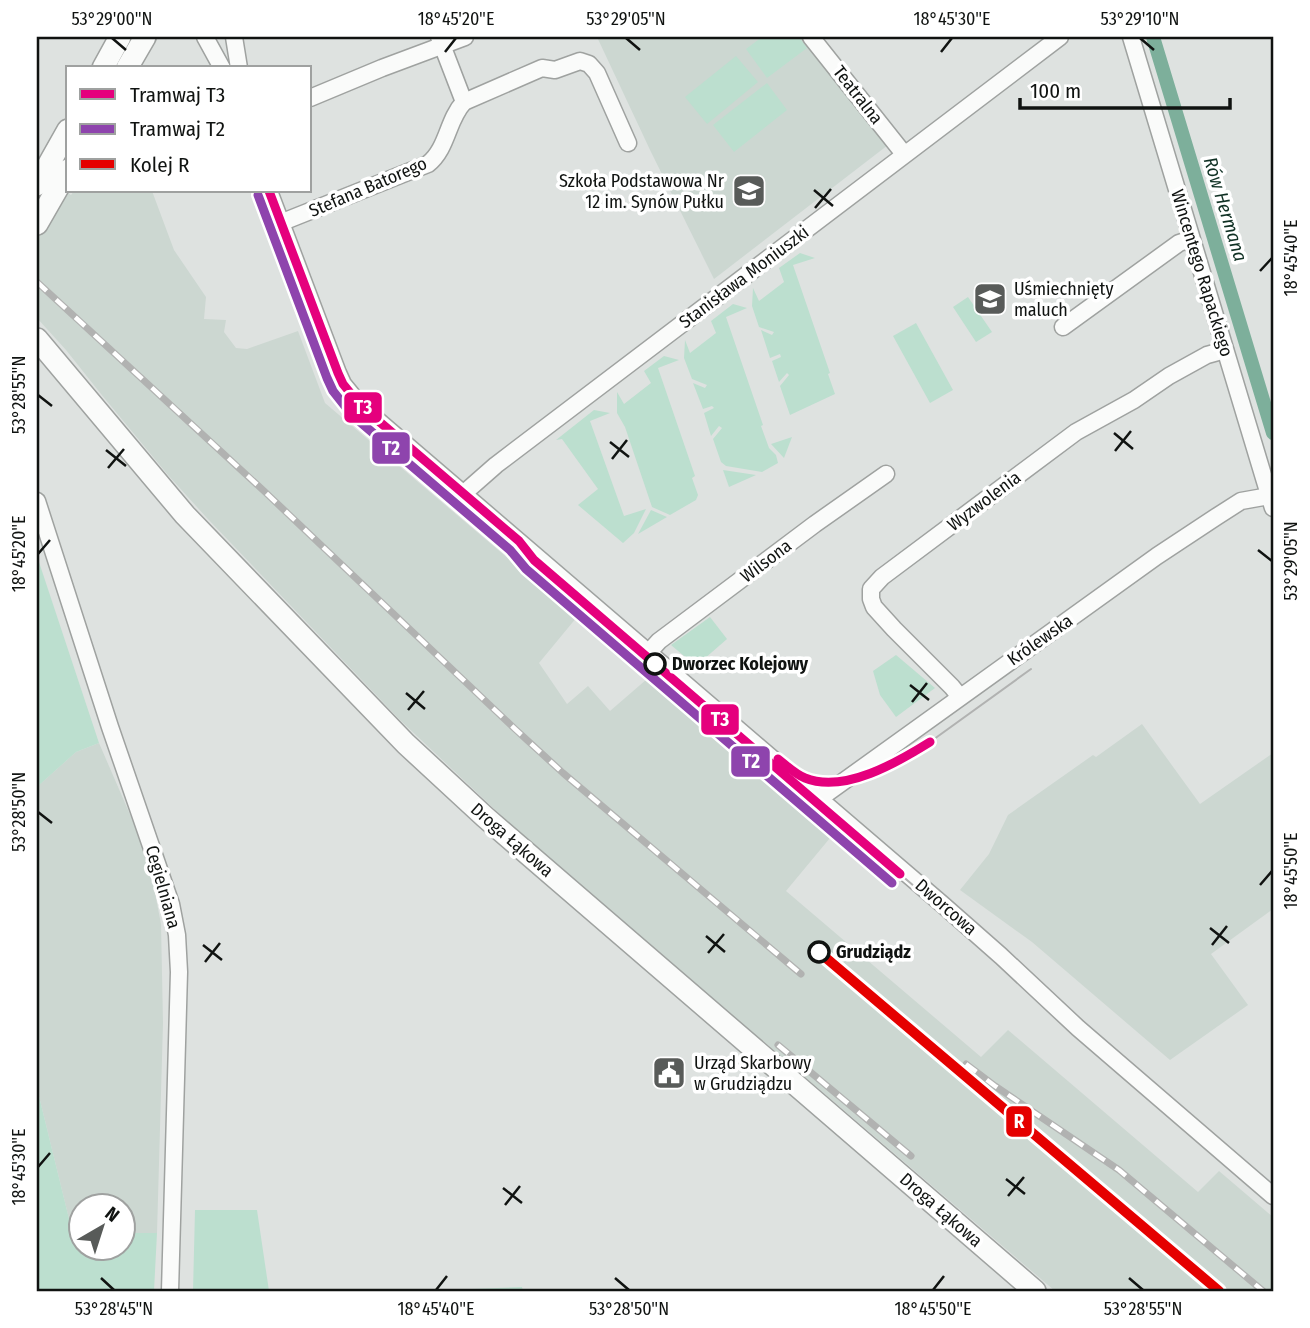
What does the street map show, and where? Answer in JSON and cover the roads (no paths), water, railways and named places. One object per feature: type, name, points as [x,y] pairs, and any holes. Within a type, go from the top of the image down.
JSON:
[{"type":"main road","points":[[104,66],[120,37]]},
{"type":"main road","points":[[128,66],[145,37]]},
{"type":"main road","points":[[37,185],[66,134]]},
{"type":"main road","points":[[37,224],[66,173]]},
{"type":"main road","name":"Droga Łąkowa","points":[[38,342],[185,515],[406,744],[493,824],[1035,1291]]},
{"type":"street","points":[[234,37],[239,66]]},
{"type":"street","points":[[312,97],[441,41],[465,37]]},
{"type":"street","name":"Teatralna","points":[[811,37],[904,154]]},
{"type":"street","name":"Stanisława Moniuszki","points":[[463,494],[496,465],[1060,37]]},
{"type":"street","name":"Wincentego Rapackiego","points":[[1131,37],[1271,502]]},
{"type":"street","points":[[201,38],[221,66]]},
{"type":"street","points":[[441,41],[464,102],[542,68],[555,70],[580,61],[589,64],[597,73],[628,143]]},
{"type":"street","name":"Stefana Batorego","points":[[280,223],[428,164],[442,149],[457,109],[464,102]]},
{"type":"street","name":"Dworcowa","points":[[269,192],[343,384],[361,406],[942,904],[1078,1028],[1273,1196]]},
{"type":"street","points":[[1063,327],[1179,243],[1191,239]]},
{"type":"street","name":"Wyzwolenia","points":[[960,697],[874,607],[871,589],[883,577],[1076,432],[1140,397],[1169,376],[1208,355],[1225,350]]},
{"type":"street","name":"Wilsona","points":[[649,652],[659,641],[886,474]]},
{"type":"street","name":"Cegielniana","points":[[37,501],[110,727],[161,872],[177,935],[179,972],[170,1291]]},
{"type":"street","name":"Królewska","points":[[819,799],[1216,517],[1241,501],[1271,502]]},
{"type":"waterway","name":"Rów Hermana","points":[[1153,37],[1273,433]]},
{"type":"tram line","name":"T3","points":[[269,192],[338,373],[343,384],[361,406],[519,541],[534,560],[900,874]]},
{"type":"tram line","name":"T2","points":[[258,195],[327,378],[333,391],[352,415],[510,550],[526,569],[892,883]]},
{"type":"tram line","points":[[930,742],[1031,669]]},
{"type":"tram line","name":"T3","points":[[778,759],[805,778],[836,782],[870,774],[930,742]]},
{"type":"tram line","points":[[900,874],[944,912]]},
{"type":"railway","points":[[37,282],[264,491],[563,773],[801,974]]},
{"type":"railway","points":[[778,1045],[911,1156]]},
{"type":"railway","points":[[966,1064],[1119,1170],[1263,1291]]},
{"type":"rail line","name":"R","points":[[819,952],[1219,1291]]},
{"type":"place","name":"Szkoła Podstawowa Nr 12 im. Synów Pułku","points":[[749,191]]},
{"type":"place","name":"Uśmiechnięty maluch","points":[[990,299]]},
{"type":"place","name":"Dworzec Kolejowy","points":[[655,664]]},
{"type":"place","name":"Grudziądz","points":[[819,952]]},
{"type":"place","name":"Urząd Skarbowy w Grudziądzu","points":[[669,1073]]}]
